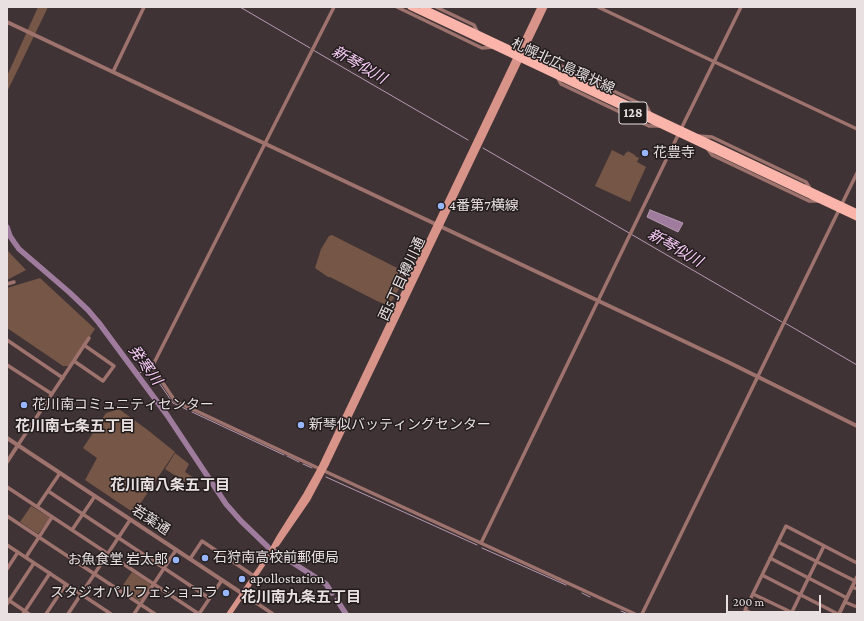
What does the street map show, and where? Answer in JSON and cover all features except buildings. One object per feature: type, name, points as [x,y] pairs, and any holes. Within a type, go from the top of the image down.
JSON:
[{"type":"main road","name":"札幌北広島環状線","points":[[410,7],[495,47],[540,62],[652,115],[706,147],[820,201],[857,212]]},
{"type":"main road","name":"札幌北広島環状線","points":[[422,7],[479,34],[557,76],[662,126],[695,136],[812,191],[857,218]]},
{"type":"main road","name":"西5丁目樽川通","points":[[520,56],[540,7]]},
{"type":"main road","name":"西5丁目樽川通","points":[[229,614],[308,499],[438,225],[545,7]]},
{"type":"street","points":[[113,72],[144,7]]},
{"type":"street","points":[[334,7],[152,367],[174,401],[635,614]]},
{"type":"street","points":[[397,7],[482,48],[495,47]]},
{"type":"street","points":[[436,7],[474,25],[479,34]]},
{"type":"street","points":[[598,7],[857,129]]},
{"type":"street","points":[[481,543],[741,7]]},
{"type":"street","points":[[7,22],[599,301],[857,426]]},
{"type":"street","points":[[642,614],[857,173]]},
{"type":"street","points":[[7,284],[14,282]]},
{"type":"street","points":[[7,462],[89,338]]},
{"type":"street","points":[[7,340],[63,378]]},
{"type":"street","points":[[74,361],[103,381],[114,366],[84,345]]},
{"type":"street","points":[[7,365],[52,394]]},
{"type":"street","name":"若葉通","points":[[7,438],[243,594]]},
{"type":"street","points":[[37,507],[60,473]]},
{"type":"street","points":[[7,487],[199,614],[222,580]]},
{"type":"street","points":[[48,491],[210,598]]},
{"type":"street","points":[[72,530],[95,496]]},
{"type":"street","points":[[7,516],[155,614]]},
{"type":"street","points":[[26,557],[52,517]]},
{"type":"street","points":[[70,613],[130,520]]},
{"type":"street","points":[[753,614],[745,610],[786,526],[857,563]]},
{"type":"street","points":[[190,559],[202,541],[254,576]]},
{"type":"street","points":[[762,575],[838,614],[846,600],[856,579],[778,542]]},
{"type":"street","points":[[7,545],[111,614]]},
{"type":"street","points":[[753,594],[792,613],[824,546]]},
{"type":"street","points":[[134,614],[176,550]]},
{"type":"street","points":[[7,569],[18,552]]},
{"type":"street","points":[[770,558],[809,577],[857,607]]},
{"type":"street","points":[[29,614],[24,613],[8,601],[34,563]]},
{"type":"street","points":[[24,613],[50,573]]},
{"type":"street","points":[[46,614],[66,584]]},
{"type":"street","points":[[852,587],[857,589]]},
{"type":"street","points":[[243,594],[273,614]]},
{"type":"shaded area","points":[[38,7],[48,7],[7,92],[7,76]]},
{"type":"shaded area","points":[[612,150],[624,156],[628,151],[639,158],[637,162],[646,167],[630,202],[595,186]]},
{"type":"shaded area","points":[[650,210],[683,223],[678,232],[647,217]]},
{"type":"shaded area","points":[[332,235],[405,272],[404,281],[389,306],[328,277],[315,268],[321,249],[329,236]]},
{"type":"shaded area","points":[[7,250],[26,270],[7,280]]},
{"type":"shaded area","points":[[40,278],[95,329],[69,366],[63,366],[7,328],[7,288]]},
{"type":"shaded area","points":[[119,409],[175,452],[134,513],[85,480],[97,458],[83,448],[106,413]]},
{"type":"shaded area","points":[[175,453],[189,464],[185,472],[197,480],[193,487],[165,469]]},
{"type":"shaded area","points":[[31,506],[49,517],[38,534],[20,522]]},
{"type":"shaded area","points":[[132,572],[151,586],[139,601],[121,588]]},
{"type":"waterway","name":"新琴似川","points":[[240,7],[310,48]]},
{"type":"waterway","name":"新琴似川","points":[[313,50],[468,140]]},
{"type":"waterway","name":"新琴似川","points":[[483,148],[782,322]]},
{"type":"waterway","name":"発寒川","points":[[7,227],[10,236],[19,249],[69,292],[99,323],[167,415],[226,504],[268,547]]},
{"type":"waterway","name":"新琴似川","points":[[785,323],[857,365]]},
{"type":"waterway","points":[[148,367],[173,403],[188,410]]},
{"type":"waterway","name":"発寒川","points":[[138,374],[143,371]]},
{"type":"waterway","points":[[192,412],[284,455]]},
{"type":"waterway","points":[[287,456],[299,462]]},
{"type":"waterway","points":[[303,464],[312,468]]},
{"type":"waterway","points":[[326,477],[477,545]]},
{"type":"waterway","points":[[482,548],[566,585]]},
{"type":"waterway","name":"発寒川","points":[[276,552],[326,584],[332,593]]},
{"type":"waterway","points":[[582,593],[590,597]]},
{"type":"waterway","name":"発寒川","points":[[337,600],[346,614]]},
{"type":"waterway","points":[[621,611],[628,614]]},
{"type":"place","name":"花豊寺","points":[[645,153]]},
{"type":"place","name":"4番第7横線","points":[[441,206]]},
{"type":"place","name":"花川南コミュニティセンター","points":[[24,405]]},
{"type":"place","name":"新琴似バッティングセンター","points":[[301,425]]},
{"type":"place","name":"石狩南高校前郵便局","points":[[205,558]]},
{"type":"place","name":"お魚食堂 岩太郎","points":[[176,560]]},
{"type":"place","name":"apollostation","points":[[242,579]]},
{"type":"place","name":"スタジオパルフェショコラ","points":[[226,593]]},
{"type":"district","name":"花川南七条五丁目","points":[[75,426]]},
{"type":"district","name":"花川南八条五丁目","points":[[170,485]]},
{"type":"district","name":"花川南九条五丁目","points":[[301,597]]}]
